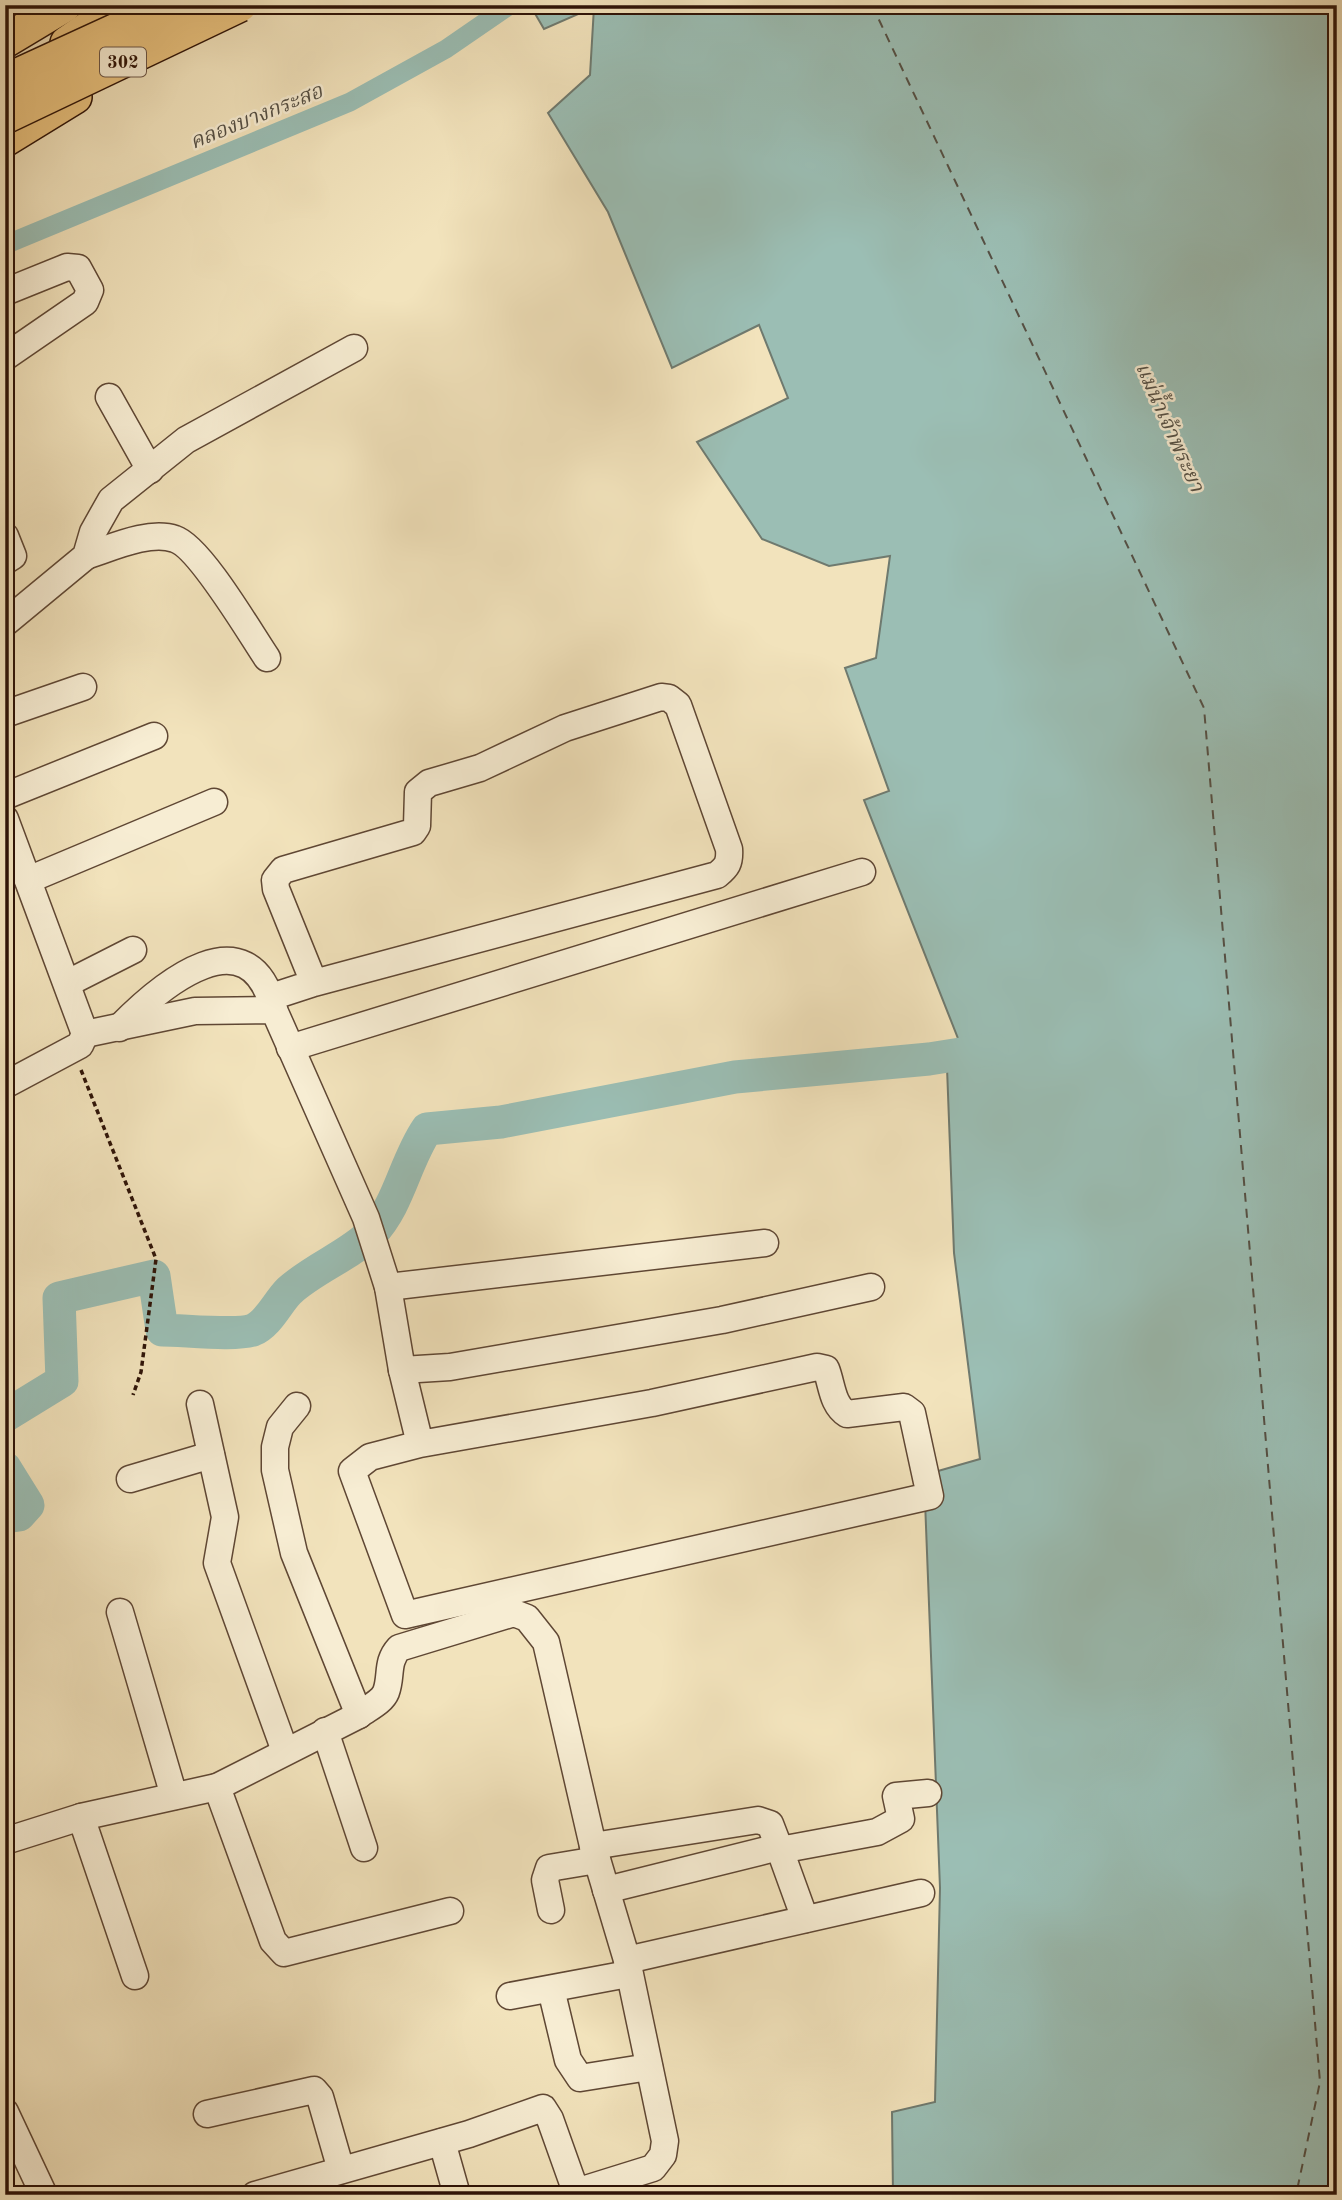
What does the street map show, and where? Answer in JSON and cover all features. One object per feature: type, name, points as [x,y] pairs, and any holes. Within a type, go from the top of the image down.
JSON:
[{"type":"main road","points":[[5,41],[65,5]]},
{"type":"main road","name":"302","points":[[5,81],[171,5]]},
{"type":"main road","points":[[5,140],[218,5]]},
{"type":"main road","name":"302","points":[[5,117],[240,5]]},
{"type":"main road","name":"302","points":[[5,87],[113,11]]},
{"type":"street","points":[[5,292],[67,267],[78,268],[90,290],[85,302],[5,357]]},
{"type":"street","points":[[86,556],[93,531],[106,507],[186,440],[354,348]]},
{"type":"street","points":[[108,397],[150,470]]},
{"type":"street","points":[[5,536],[13,556],[5,561]]},
{"type":"street","points":[[5,623],[86,556],[136,541],[159,537],[177,539],[199,559],[267,658]]},
{"type":"street","points":[[5,714],[83,687]]},
{"type":"street","points":[[5,1084],[79,1042],[119,1028],[195,1011],[272,1004],[314,983],[716,875],[726,868],[730,861],[729,849],[678,705],[661,697],[565,728],[480,768],[429,783],[418,793],[417,826],[413,832],[283,870],[275,880],[276,888],[314,983]]},
{"type":"street","points":[[5,796],[154,736]]},
{"type":"street","points":[[28,880],[214,802]]},
{"type":"street","points":[[5,819],[68,983],[79,1042]]},
{"type":"street","points":[[290,1048],[862,872]]},
{"type":"street","points":[[68,983],[133,950]]},
{"type":"street","points":[[119,1028],[154,993],[219,961],[233,959],[246,962],[259,974],[366,1218],[378,1252],[388,1287],[402,1370],[420,1444]]},
{"type":"street","points":[[388,1287],[765,1243]]},
{"type":"street","points":[[402,1370],[450,1367],[723,1320],[871,1287]]},
{"type":"street","points":[[817,1367],[826,1368],[835,1400],[847,1414],[904,1407],[912,1413],[930,1496],[405,1615],[352,1471],[370,1457],[420,1444],[652,1403],[817,1367]]},
{"type":"street","points":[[200,1404],[219,1480],[225,1517],[217,1563],[285,1751]]},
{"type":"street","points":[[297,1406],[280,1427],[275,1447],[275,1470],[294,1553],[359,1714]]},
{"type":"street","points":[[130,1479],[211,1455]]},
{"type":"street","points":[[120,1612],[174,1797]]},
{"type":"street","points":[[5,1842],[81,1817],[217,1787],[359,1714],[381,1699],[386,1691],[392,1656],[399,1648],[514,1613],[527,1619],[547,1642],[595,1853],[627,1967],[665,2141],[663,2155],[653,2168],[576,2192],[550,2119],[543,2108],[442,2142],[255,2195]]},
{"type":"street","points":[[325,1731],[364,1848]]},
{"type":"street","points":[[217,1787],[273,1941],[284,1953],[450,1911]]},
{"type":"street","points":[[606,1890],[771,1849],[780,1850],[877,1832],[901,1819],[896,1796],[928,1793]]},
{"type":"street","points":[[81,1817],[135,1976]]},
{"type":"street","points":[[551,1910],[545,1880],[550,1868],[595,1853],[758,1820],[770,1824],[805,1919]]},
{"type":"street","points":[[510,1996],[551,1989],[805,1919],[920,1893]]},
{"type":"street","points":[[551,1989],[568,2060],[580,2078],[649,2067]]},
{"type":"street","points":[[207,2114],[314,2090],[320,2097],[341,2169]]},
{"type":"street","points":[[5,2112],[44,2195]]},
{"type":"street","points":[[442,2142],[457,2195]]},
{"type":"path","points":[[79,1042],[155,1263],[141,1372],[133,1395]]},
{"type":"water","name":"แม่น้ำเจ้าพระยา","points":[[530,5],[1337,5],[1337,2195],[893,2195],[892,2112],[935,2102],[940,1888],[924,1475],[980,1459],[954,1253],[946,1041],[959,1041],[864,800],[889,791],[845,668],[876,658],[890,556],[829,566],[762,539],[697,442],[788,398],[759,325],[672,368],[608,212],[548,113],[590,75],[594,7],[544,29]]},
{"type":"waterway","name":"คลองบางกระสอ","points":[[5,241],[12,242],[350,102],[446,49],[510,5]]},
{"type":"waterway","points":[[5,1416],[62,1381],[59,1298],[154,1276],[162,1330],[235,1333],[259,1327],[289,1291],[372,1233],[389,1209],[427,1129],[501,1122],[735,1077],[929,1059],[992,1049]]},
{"type":"waterway","points":[[5,1468],[28,1505],[19,1515],[5,1517]]},
{"type":"ferry route","points":[[872,5],[1204,708],[1320,2082],[1296,2195]]}]
